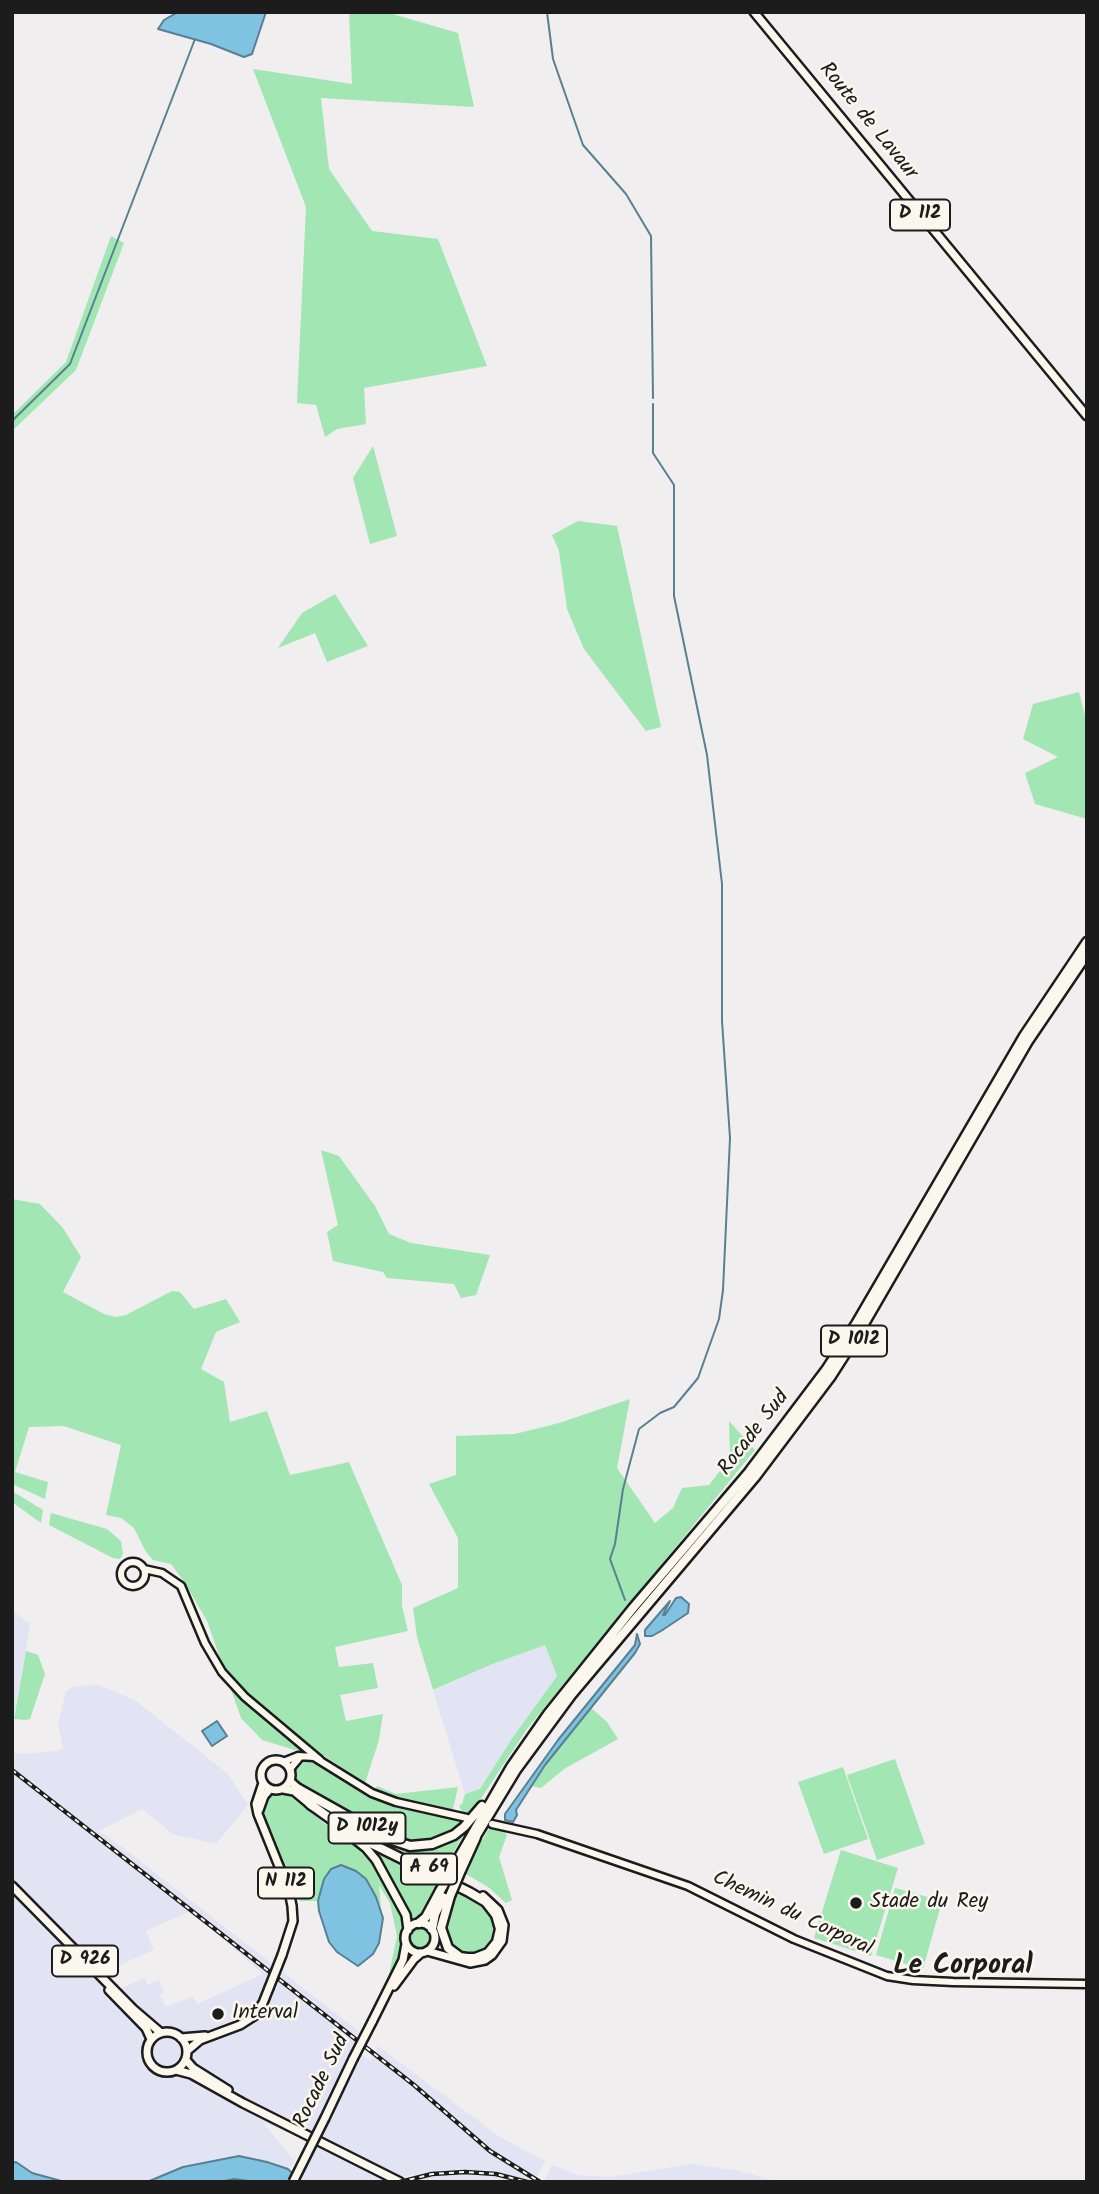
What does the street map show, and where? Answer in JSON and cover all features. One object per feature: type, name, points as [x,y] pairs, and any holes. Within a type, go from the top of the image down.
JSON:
[{"type":"highway","name":"Rocade Sud","points":[[432,1929],[435,1914],[493,1796],[511,1767],[548,1714],[633,1608],[749,1472],[826,1370],[856,1324],[1024,1036],[1087,942]]},
{"type":"highway","name":"Rocade Sud","points":[[458,1868],[516,1770],[572,1694],[755,1477],[831,1376],[1028,1041],[1087,954]]},
{"type":"highway","name":"D 1012y","points":[[298,1788],[318,1802],[386,1838],[401,1844],[419,1846],[442,1841],[464,1827],[511,1767]]},
{"type":"highway","name":"A 69","points":[[310,1804],[364,1841],[485,1902],[496,1915],[500,1929],[497,1942],[488,1953],[467,1958],[460,1957],[448,1948],[441,1928],[445,1894]]},
{"type":"highway","name":"Rocade Sud","points":[[419,1923],[445,1894]]},
{"type":"main road","name":"Route de Lavaur","points":[[754,12],[1087,416]]},
{"type":"main road","points":[[283,1789],[290,1781],[290,1769],[283,1762],[274,1760],[265,1765],[261,1774],[266,1786],[294,1791],[310,1804]]},
{"type":"main road","points":[[290,1781],[298,1788]]},
{"type":"main road","name":"N 112","points":[[187,2055],[194,2045],[209,2036],[240,2025],[254,2016],[269,1988],[293,1921],[289,1891],[256,1804],[266,1786]]},
{"type":"main road","name":"A 69","points":[[298,1788],[313,1803],[353,1831],[482,1895],[502,1917],[505,1932],[502,1941],[485,1960],[463,1962],[438,1952],[424,1952]]},
{"type":"main road","name":"A 69","points":[[310,1804],[371,1854],[406,1915],[408,1930]]},
{"type":"main road","name":"D 926","points":[[12,1886],[133,2008],[161,2033],[173,2033],[181,2038]]},
{"type":"main road","name":"D 926","points":[[12,1893],[146,2028],[151,2039],[147,2051],[151,2064],[163,2072],[176,2070]]},
{"type":"main road","points":[[419,1923],[432,1929],[434,1944],[424,1952],[414,1952],[406,1944],[408,1930],[419,1923]]},
{"type":"main road","name":"Rocade Sud","points":[[293,2182],[386,1997],[405,1956],[406,1944]]},
{"type":"main road","name":"Rocade Sud","points":[[386,1997],[414,1959],[424,1952]]},
{"type":"main road","points":[[151,2039],[161,2033]]},
{"type":"main road","name":"N 112","points":[[181,2038],[209,2036]]},
{"type":"main road","points":[[181,2038],[193,2068],[264,2113]]},
{"type":"main road","points":[[187,2055],[176,2070],[191,2074],[400,2182]]},
{"type":"street","points":[[144,1572],[158,1572],[181,1586],[205,1643],[222,1672],[245,1697],[320,1760],[372,1793],[419,1808],[467,1818]]},
{"type":"street","points":[[283,1762],[302,1756],[320,1760]]},
{"type":"street","points":[[290,1769],[302,1756]]},
{"type":"street","name":"Chemin du Corporal","points":[[492,1824],[537,1833],[688,1886],[794,1939],[887,1976],[934,1982],[1087,1984]]},
{"type":"shaded area","points":[[12,1610],[30,1625],[12,1727]]},
{"type":"shaded area","points":[[545,1645],[557,1676],[513,1737],[480,1790],[465,1794],[433,1691],[490,1665]]},
{"type":"shaded area","points":[[99,1685],[136,1701],[227,1773],[248,1805],[216,1844],[173,1834],[142,1809],[99,1831],[361,2033],[308,2141],[263,2122],[295,2162],[288,2169],[267,2162],[158,2176],[147,2182],[65,2182],[32,2173],[16,2162],[12,2163],[12,1752],[18,1754],[58,1751],[63,1748],[58,1724],[66,1691],[74,1686]],"holes":[[[188,1912],[263,1974],[197,2004],[193,1996],[166,2007],[160,1994],[164,1992],[159,1980],[147,1985],[145,1978],[118,1990],[104,1975],[109,1970],[154,1950],[146,1931]]]},
{"type":"shaded area","points":[[378,2046],[500,2137],[545,2161],[534,2182],[415,2182],[418,2180],[413,2174],[389,2182],[308,2182],[300,2178],[361,2054],[370,2061]]},
{"type":"shaded area","points":[[690,2164],[735,2170],[781,2182],[544,2182],[552,2165],[578,2175],[610,2177]]},
{"type":"green space","points":[[349,12],[386,12],[458,33],[474,107],[321,98],[329,169],[372,231],[438,239],[487,366],[364,388],[366,424],[337,429],[325,437],[316,405],[297,403],[306,207],[253,69],[352,84]]},
{"type":"green space","points":[[111,236],[124,243],[76,370],[12,431],[12,415],[66,362]]},
{"type":"green space","points":[[373,446],[397,536],[370,544],[353,478]]},
{"type":"green space","points":[[578,521],[617,526],[661,727],[646,731],[584,649],[567,609],[559,551],[552,535]]},
{"type":"green space","points":[[335,594],[368,646],[327,662],[315,633],[278,648],[302,613]]},
{"type":"green space","points":[[1079,692],[1087,723],[1087,819],[1035,804],[1025,773],[1058,757],[1023,739],[1033,704]]},
{"type":"green space","points":[[321,1150],[339,1156],[375,1206],[389,1234],[411,1243],[490,1255],[476,1295],[461,1298],[454,1284],[387,1278],[383,1272],[333,1261],[327,1232],[338,1225]]},
{"type":"green space","points":[[12,1199],[40,1204],[63,1228],[81,1257],[63,1292],[104,1314],[116,1317],[126,1315],[172,1291],[180,1292],[194,1309],[226,1299],[240,1322],[216,1332],[201,1369],[224,1382],[230,1422],[267,1411],[290,1475],[349,1462],[402,1585],[402,1606],[408,1631],[335,1647],[339,1667],[373,1663],[378,1688],[340,1695],[346,1721],[383,1714],[379,1740],[365,1783],[323,1755],[262,1740],[241,1718],[207,1621],[185,1583],[171,1564],[153,1560],[134,1528],[121,1518],[106,1515],[121,1445],[64,1426],[29,1427],[15,1472],[48,1482],[45,1499],[12,1484]]},
{"type":"green space","points":[[630,1399],[617,1468],[655,1523],[673,1508],[682,1488],[709,1485],[730,1458],[729,1421],[755,1450],[527,1729],[470,1815],[462,1812],[459,1806],[465,1794],[480,1789],[557,1676],[545,1645],[433,1690],[417,1637],[413,1608],[458,1588],[458,1538],[429,1484],[456,1475],[456,1436],[515,1434],[559,1423]]},
{"type":"green space","points":[[12,1491],[43,1510],[41,1523],[12,1502]]},
{"type":"green space","points":[[51,1513],[107,1529],[121,1541],[123,1554],[120,1559],[113,1558],[49,1525]]},
{"type":"green space","points":[[26,1651],[38,1655],[45,1674],[30,1719],[14,1719]]},
{"type":"green space","points":[[590,1707],[607,1722],[618,1739],[564,1769],[541,1788],[531,1786],[552,1754]]},
{"type":"green space","points":[[305,1759],[316,1761],[367,1794],[398,1806],[465,1823],[456,1831],[434,1840],[402,1841],[298,1784],[294,1779],[294,1771],[296,1765]]},
{"type":"green space","points":[[895,1759],[925,1844],[877,1860],[847,1775]]},
{"type":"green space","points":[[843,1767],[868,1839],[824,1854],[798,1782]]},
{"type":"green space","points":[[377,1786],[396,1794],[458,1787],[453,1809],[447,1810],[387,1796],[375,1790]]},
{"type":"green space","points":[[272,1793],[289,1793],[325,1824],[367,1854],[375,1865],[404,1917],[401,1959],[388,1979],[397,1936],[390,1903],[379,1885],[381,1908],[356,1871],[337,1866],[331,1869],[324,1879],[318,1901],[300,1901],[291,1878],[285,1874],[264,1822],[264,1805]]},
{"type":"green space","points":[[333,1813],[401,1847],[460,1835],[462,1837],[443,1872],[365,1833]]},
{"type":"green space","points":[[489,1828],[502,1830],[507,1835],[499,1857],[512,1900],[506,1903],[488,1887],[464,1873]]},
{"type":"green space","name":"Stade du Rey","points":[[841,1850],[898,1868],[871,1956],[814,1938]]},
{"type":"green space","points":[[376,1852],[438,1882],[420,1919],[410,1921],[374,1854]]},
{"type":"green space","points":[[895,1888],[942,1901],[923,1969],[876,1955]]},
{"type":"green space","points":[[455,1890],[480,1903],[494,1919],[496,1931],[493,1941],[488,1948],[473,1955],[460,1954],[454,1949],[444,1930]]},
{"type":"green space","points":[[420,1926],[428,1930],[432,1938],[428,1946],[420,1950],[412,1946],[408,1938],[412,1930]]},
{"type":"water","points":[[178,12],[266,12],[252,54],[244,57],[211,44],[158,29],[164,20]]},
{"type":"water","points":[[681,1597],[689,1604],[688,1613],[652,1636],[645,1636],[645,1630],[670,1601],[663,1615],[676,1598]]},
{"type":"water","points":[[637,1634],[640,1644],[635,1653],[545,1765],[516,1810],[517,1815],[513,1822],[505,1820],[505,1814],[558,1740],[635,1645]]},
{"type":"water","points":[[217,1721],[227,1736],[212,1746],[202,1731]]},
{"type":"water","points":[[341,1865],[366,1879],[383,1918],[379,1943],[373,1954],[358,1966],[337,1952],[329,1942],[319,1911],[318,1901],[324,1879],[331,1869]]},
{"type":"water","points":[[239,2156],[288,2169],[301,2182],[234,2179],[220,2182],[147,2182],[183,2167]]},
{"type":"water","points":[[16,2162],[32,2173],[65,2182],[12,2182],[12,2163]]},
{"type":"waterway","points":[[547,12],[553,59],[583,145],[626,194],[651,236],[653,398]]},
{"type":"waterway","points":[[12,421],[70,364],[195,39]]},
{"type":"waterway","points":[[625,1600],[610,1559],[615,1544],[623,1489],[639,1429],[660,1413],[674,1407],[698,1378],[719,1319],[723,1290],[730,1138],[722,1021],[722,884],[707,755],[674,596],[674,485],[653,453],[653,404]]},
{"type":"railway","points":[[12,1770],[414,2085],[490,2151],[540,2182]]},
{"type":"railway","points":[[400,2182],[432,2174],[465,2172],[496,2174],[527,2182]]},
{"type":"place","name":"Stade du Rey","points":[[856,1903]]},
{"type":"place","name":"Interval","points":[[218,2014]]},
{"type":"district","name":"Le Corporal","points":[[963,1968]]}]
